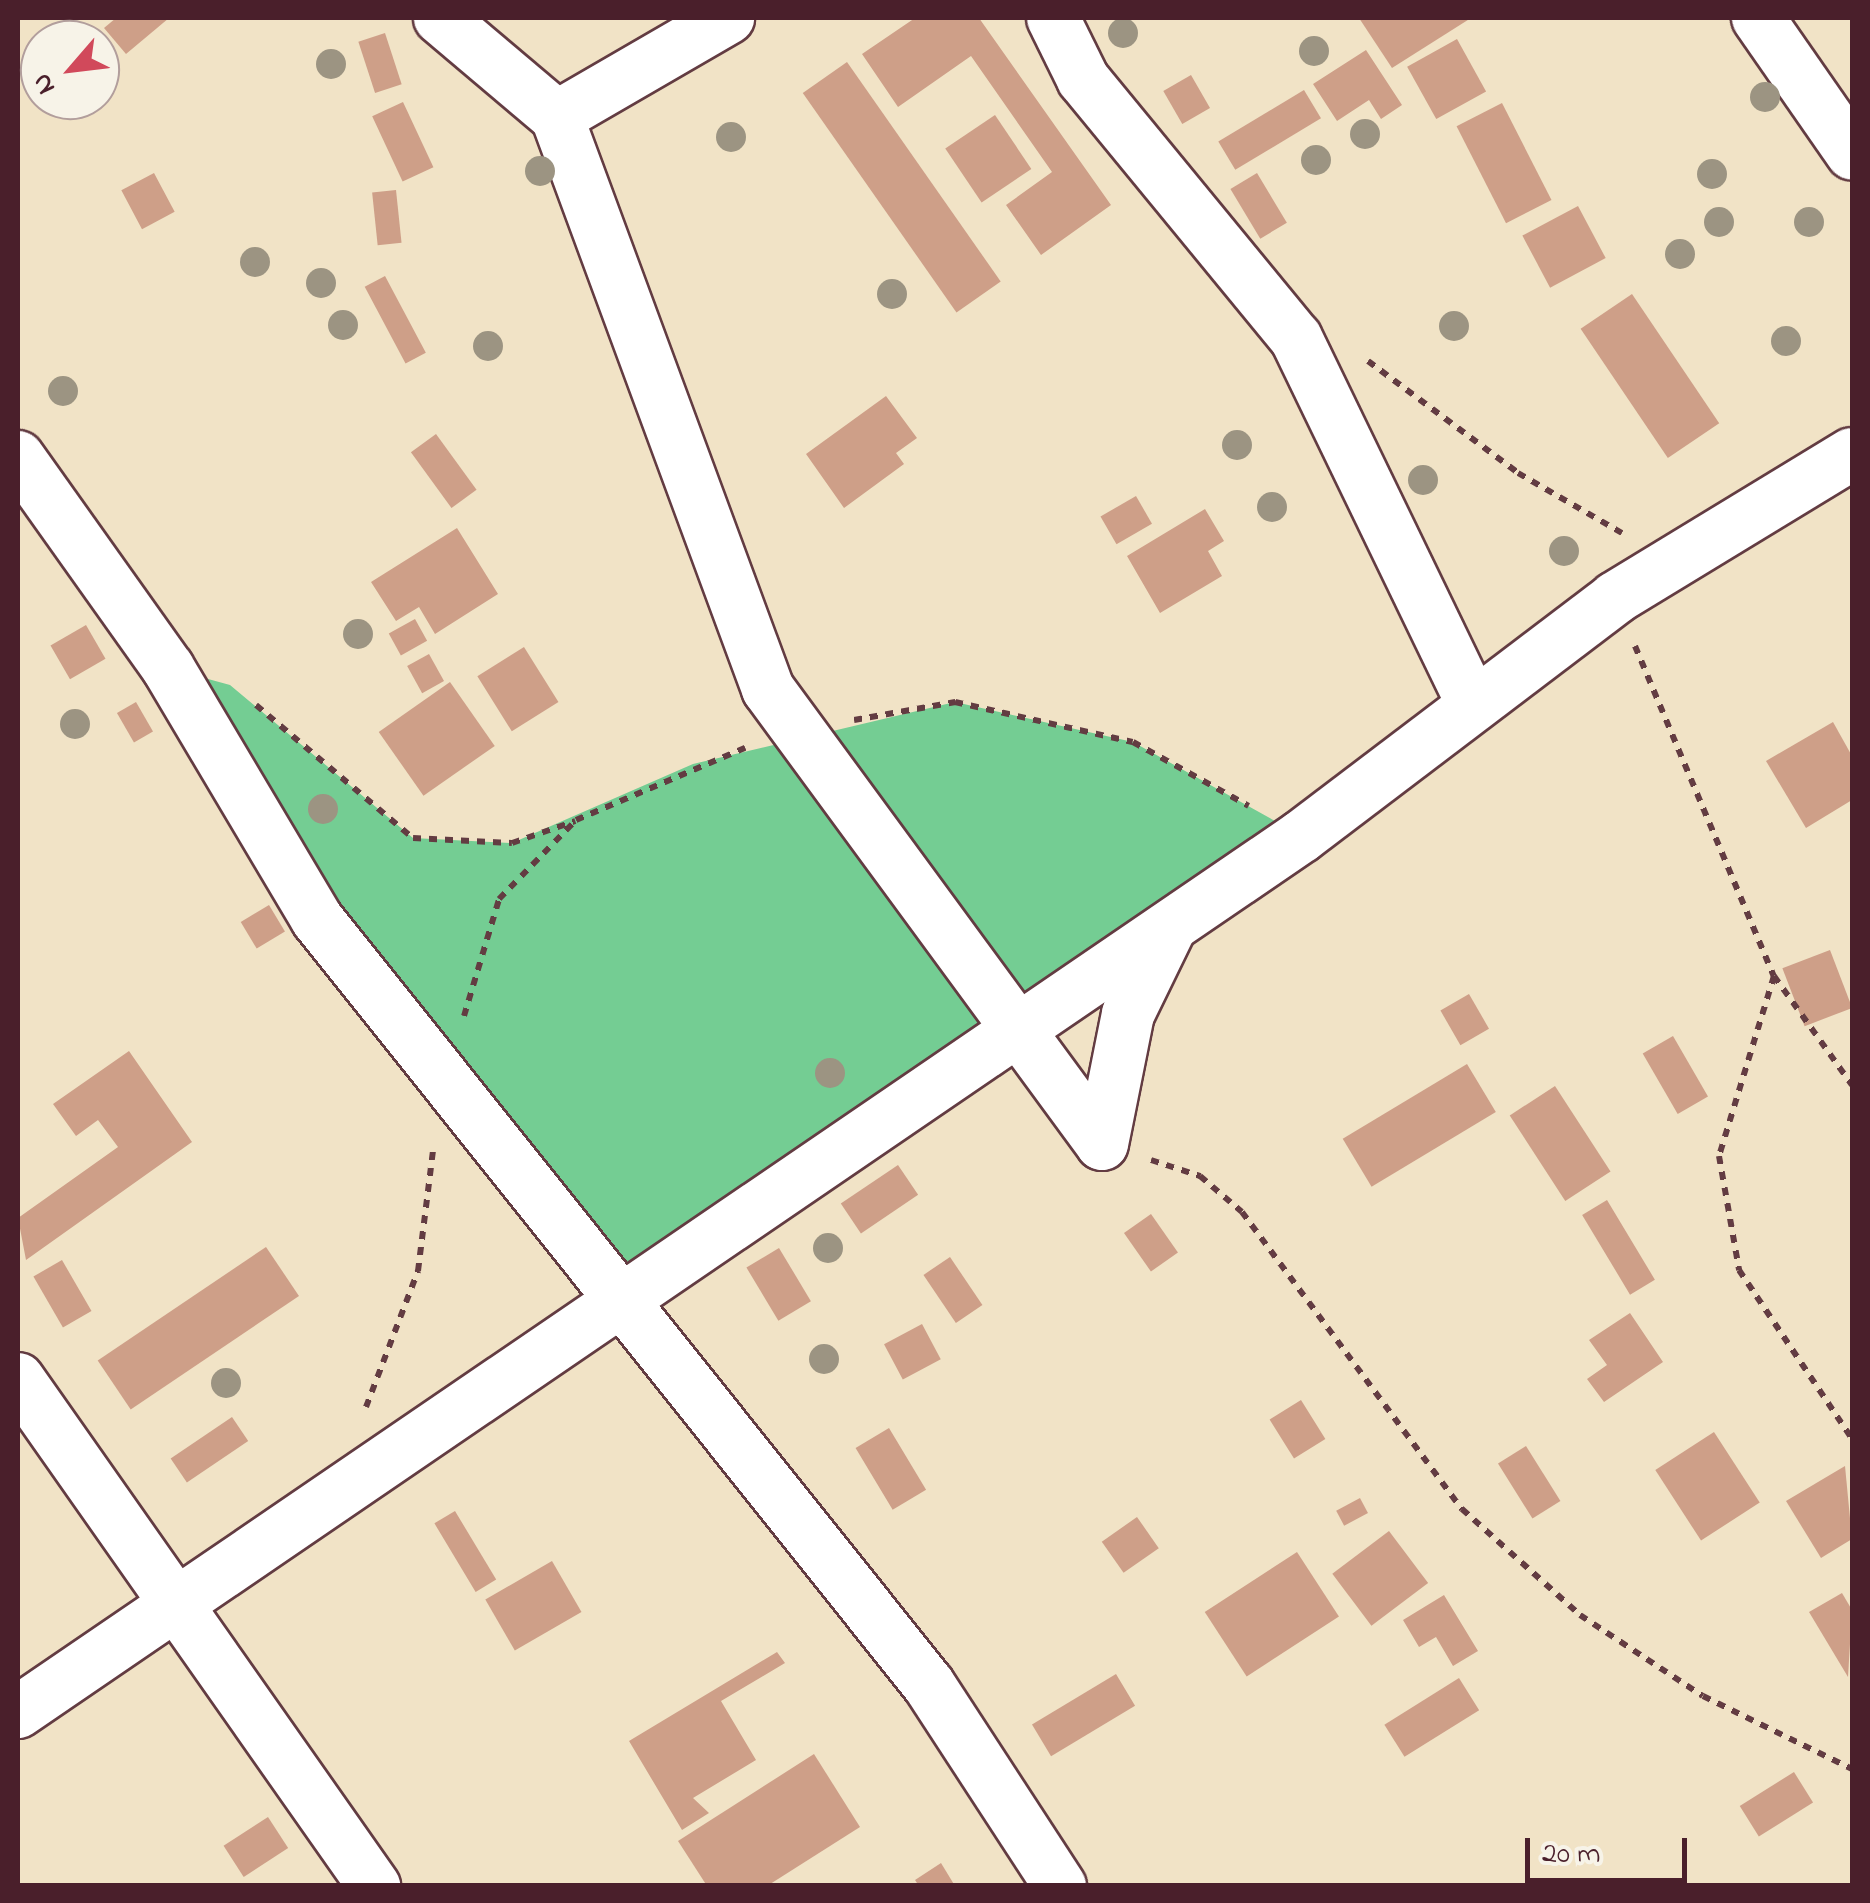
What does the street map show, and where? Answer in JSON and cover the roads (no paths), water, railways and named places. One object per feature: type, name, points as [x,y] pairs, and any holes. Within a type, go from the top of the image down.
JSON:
[{"type":"street","points":[[440,18],[557,117],[768,689],[1014,1033],[1102,1144],[1128,1014],[1172,926]]},
{"type":"street","points":[[557,117],[728,18]]},
{"type":"street","points":[[1053,18],[1083,78],[1296,338],[1471,700]]},
{"type":"street","points":[[1758,18],[1852,153]]},
{"type":"street","points":[[18,1712],[1302,836],[1471,700],[1614,598],[1690,547],[1852,454]]},
{"type":"street","points":[[18,458],[168,668],[317,920],[442,1083],[628,1298],[929,1684],[1060,1886]]},
{"type":"street","points":[[18,1380],[180,1600],[374,1886]]}]
